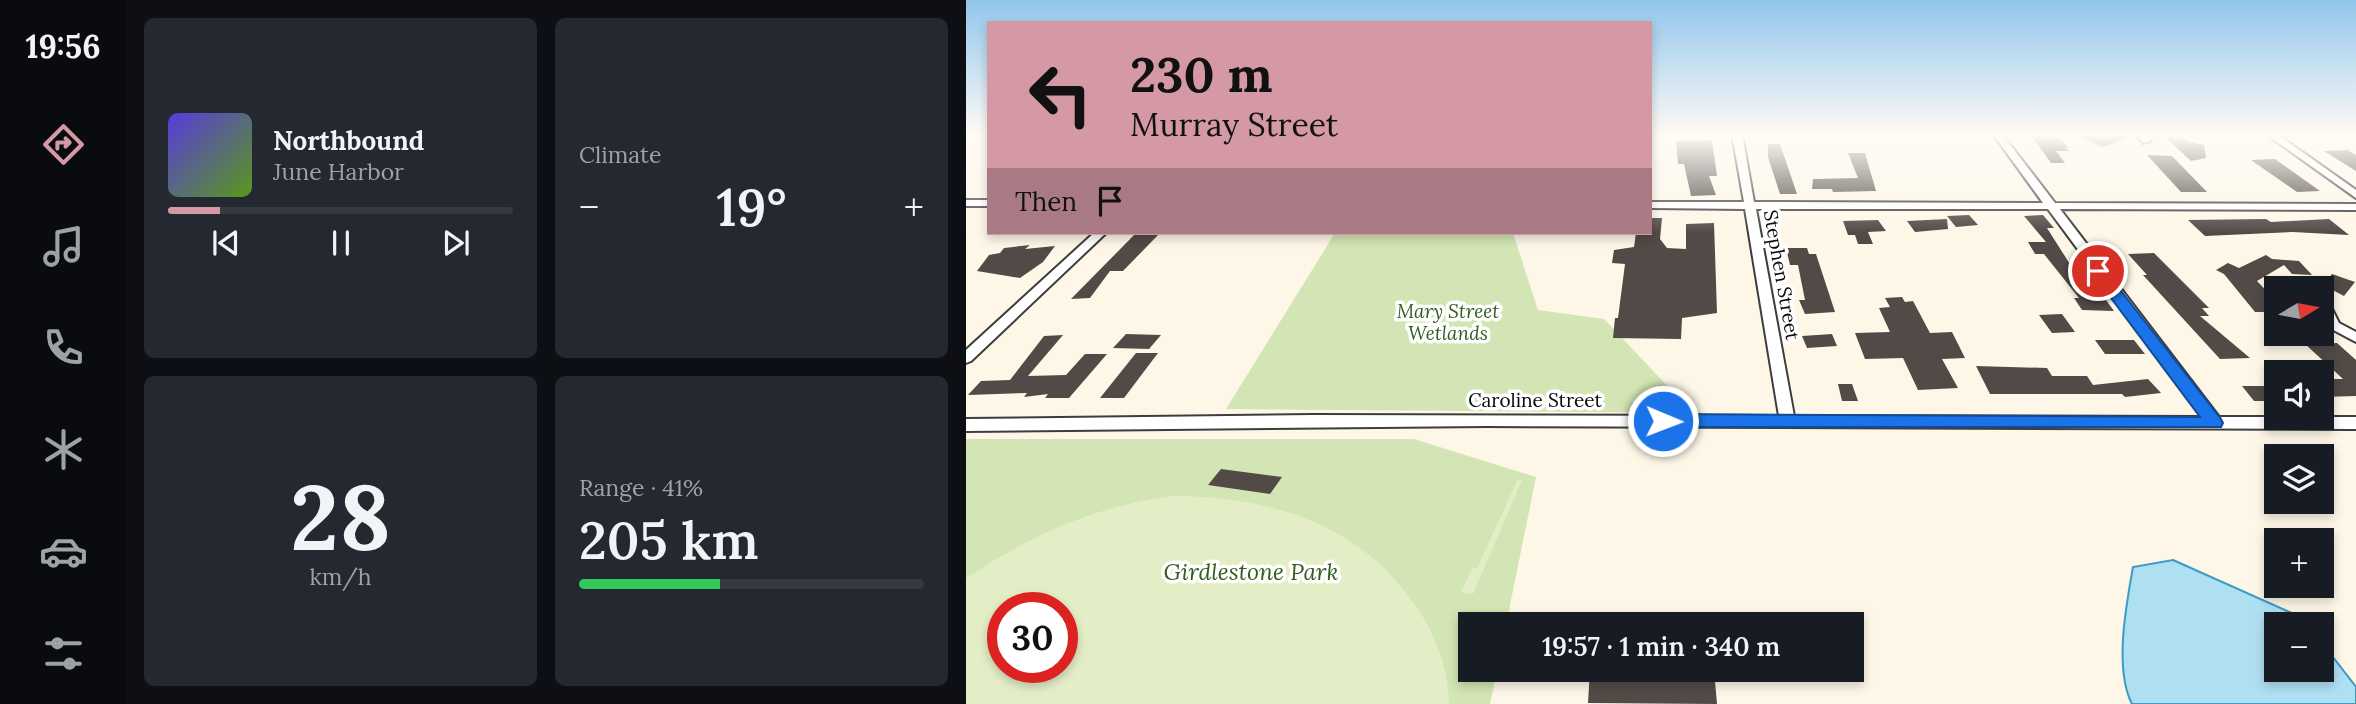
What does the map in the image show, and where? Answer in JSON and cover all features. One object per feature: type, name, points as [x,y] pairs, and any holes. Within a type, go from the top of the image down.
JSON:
[{"type":"street","name":"Stephen Street","points":[[1743,167],[1788,423]]},
{"type":"street","points":[[2021,167],[2215,423]]},
{"type":"street","points":[[2316,167],[2356,195]]},
{"type":"street","points":[[966,203],[987,203]]},
{"type":"street","points":[[1652,205],[2356,207]]},
{"type":"street","points":[[966,358],[1099,235]]},
{"type":"street","points":[[2334,325],[2356,338]]},
{"type":"street","name":"Caroline Street","points":[[966,425],[1481,418],[1788,423],[2356,423]]},
{"type":"green space","name":"Mary Street Wetlands","points":[[1334,235],[1514,235],[1538,310],[1604,319],[1693,413],[1226,409]]},
{"type":"green space","name":"Girdlestone Park","points":[[966,439],[1414,439],[1536,477],[1509,612],[1458,612],[1458,682],[1495,682],[1490,704],[966,704]]},
{"type":"green space","points":[[1518,479],[1522,480],[1473,594],[1461,592],[1473,567],[1477,568]]},
{"type":"green space","points":[[1173,496],[1208,497],[1276,509],[1339,534],[1367,553],[1393,577],[1415,605],[1435,639],[1444,665],[1449,704],[966,704],[966,578],[1039,536],[1117,507]]},
{"type":"water","points":[[2173,560],[2290,612],[2264,612],[2264,682],[2334,682],[2334,659],[2356,687],[2356,704],[2132,704],[2124,673],[2123,637],[2133,567]]},
{"type":"building","points":[[1685,167],[1716,167],[1717,176],[1709,176],[1716,195],[1691,196]]},
{"type":"building","points":[[1771,167],[1788,167],[1797,194],[1780,194]]},
{"type":"building","points":[[1854,167],[1869,167],[1876,191],[1833,192],[1832,189],[1812,189],[1813,179],[1858,178]]},
{"type":"building","points":[[2158,167],[2183,167],[2207,192],[2181,192]]},
{"type":"building","points":[[2261,167],[2286,167],[2320,191],[2297,192]]},
{"type":"building","points":[[1969,215],[1978,225],[1956,227],[1947,216]]},
{"type":"building","points":[[2043,215],[2054,228],[2047,228],[2073,269],[2083,269],[2114,311],[2082,310],[2074,298],[2079,298],[2044,254],[2035,254],[2028,242],[2046,242],[2024,216]]},
{"type":"building","points":[[1652,218],[1662,218],[1660,239],[1667,248],[1686,249],[1686,224],[1714,223],[1717,313],[1682,318],[1681,339],[1613,338],[1625,264],[1612,263],[1614,250],[1634,247],[1636,235],[1652,235]]},
{"type":"building","points":[[1947,219],[1948,229],[1915,232],[1907,221]]},
{"type":"building","points":[[2266,219],[2271,222],[2329,219],[2349,235],[2293,232],[2205,236],[2188,220]]},
{"type":"building","points":[[1878,220],[1886,231],[1868,232],[1873,244],[1858,244],[1855,235],[1848,235],[1843,221]]},
{"type":"building","points":[[1134,235],[1158,235],[1123,271],[1110,271],[1090,298],[1071,299]]},
{"type":"building","points":[[1030,245],[1025,249],[1055,246],[1043,262],[1020,278],[977,271],[989,255],[1000,253],[1004,248]]},
{"type":"building","points":[[1786,248],[1807,248],[1809,254],[1816,254],[1835,312],[1805,314],[1799,300],[1805,300],[1798,265],[1790,265]]},
{"type":"building","points":[[2154,253],[2209,308],[2202,308],[2209,316],[2200,316],[2250,358],[2220,359],[2143,275],[2147,275],[2128,254]]},
{"type":"building","points":[[2266,255],[2272,259],[2299,261],[2312,275],[2292,274],[2284,265],[2264,276],[2257,281],[2264,288],[2264,312],[2255,312],[2224,274],[2216,270],[2228,263],[2239,268]]},
{"type":"building","points":[[2332,274],[2355,282],[2344,296],[2334,291],[2334,276],[2330,276]]},
{"type":"building","points":[[1902,297],[1905,302],[1913,301],[1930,333],[1952,332],[1965,358],[1942,359],[1958,388],[1918,390],[1903,358],[1865,359],[1855,333],[1890,332],[1879,308],[1890,307],[1885,298]]},
{"type":"building","points":[[2062,314],[2075,332],[2052,333],[2039,315]]},
{"type":"building","points":[[1126,334],[1161,335],[1149,349],[1113,348]]},
{"type":"building","points":[[1832,334],[1837,346],[1807,348],[1802,336]]},
{"type":"building","points":[[1063,335],[1028,376],[1066,375],[1085,354],[1107,354],[1069,398],[1045,398],[1048,394],[1024,397],[1027,393],[968,395],[981,381],[1010,380],[1044,336]]},
{"type":"building","points":[[2095,340],[2134,340],[2145,354],[2105,354]]},
{"type":"building","points":[[2334,343],[2356,360],[2356,396],[2334,397],[2334,379],[2343,379],[2334,371],[2334,360],[2322,360],[2307,346],[2334,346]]},
{"type":"building","points":[[1136,353],[1158,353],[1124,398],[1100,398]]},
{"type":"building","points":[[1976,366],[2047,368],[2052,376],[2087,376],[2093,385],[2148,379],[2161,393],[2125,397],[2122,394],[1990,394]]},
{"type":"building","points":[[1838,384],[1852,384],[1858,401],[1842,401]]},
{"type":"building","points":[[2242,386],[2264,386],[2264,401],[2254,401]]},
{"type":"building","points":[[1221,469],[1282,477],[1270,494],[1208,485]]},
{"type":"building","points":[[1589,682],[1715,682],[1717,704],[1588,703]]},
{"type":"route","points":[[1663,421],[2215,423],[2098,271]]}]
